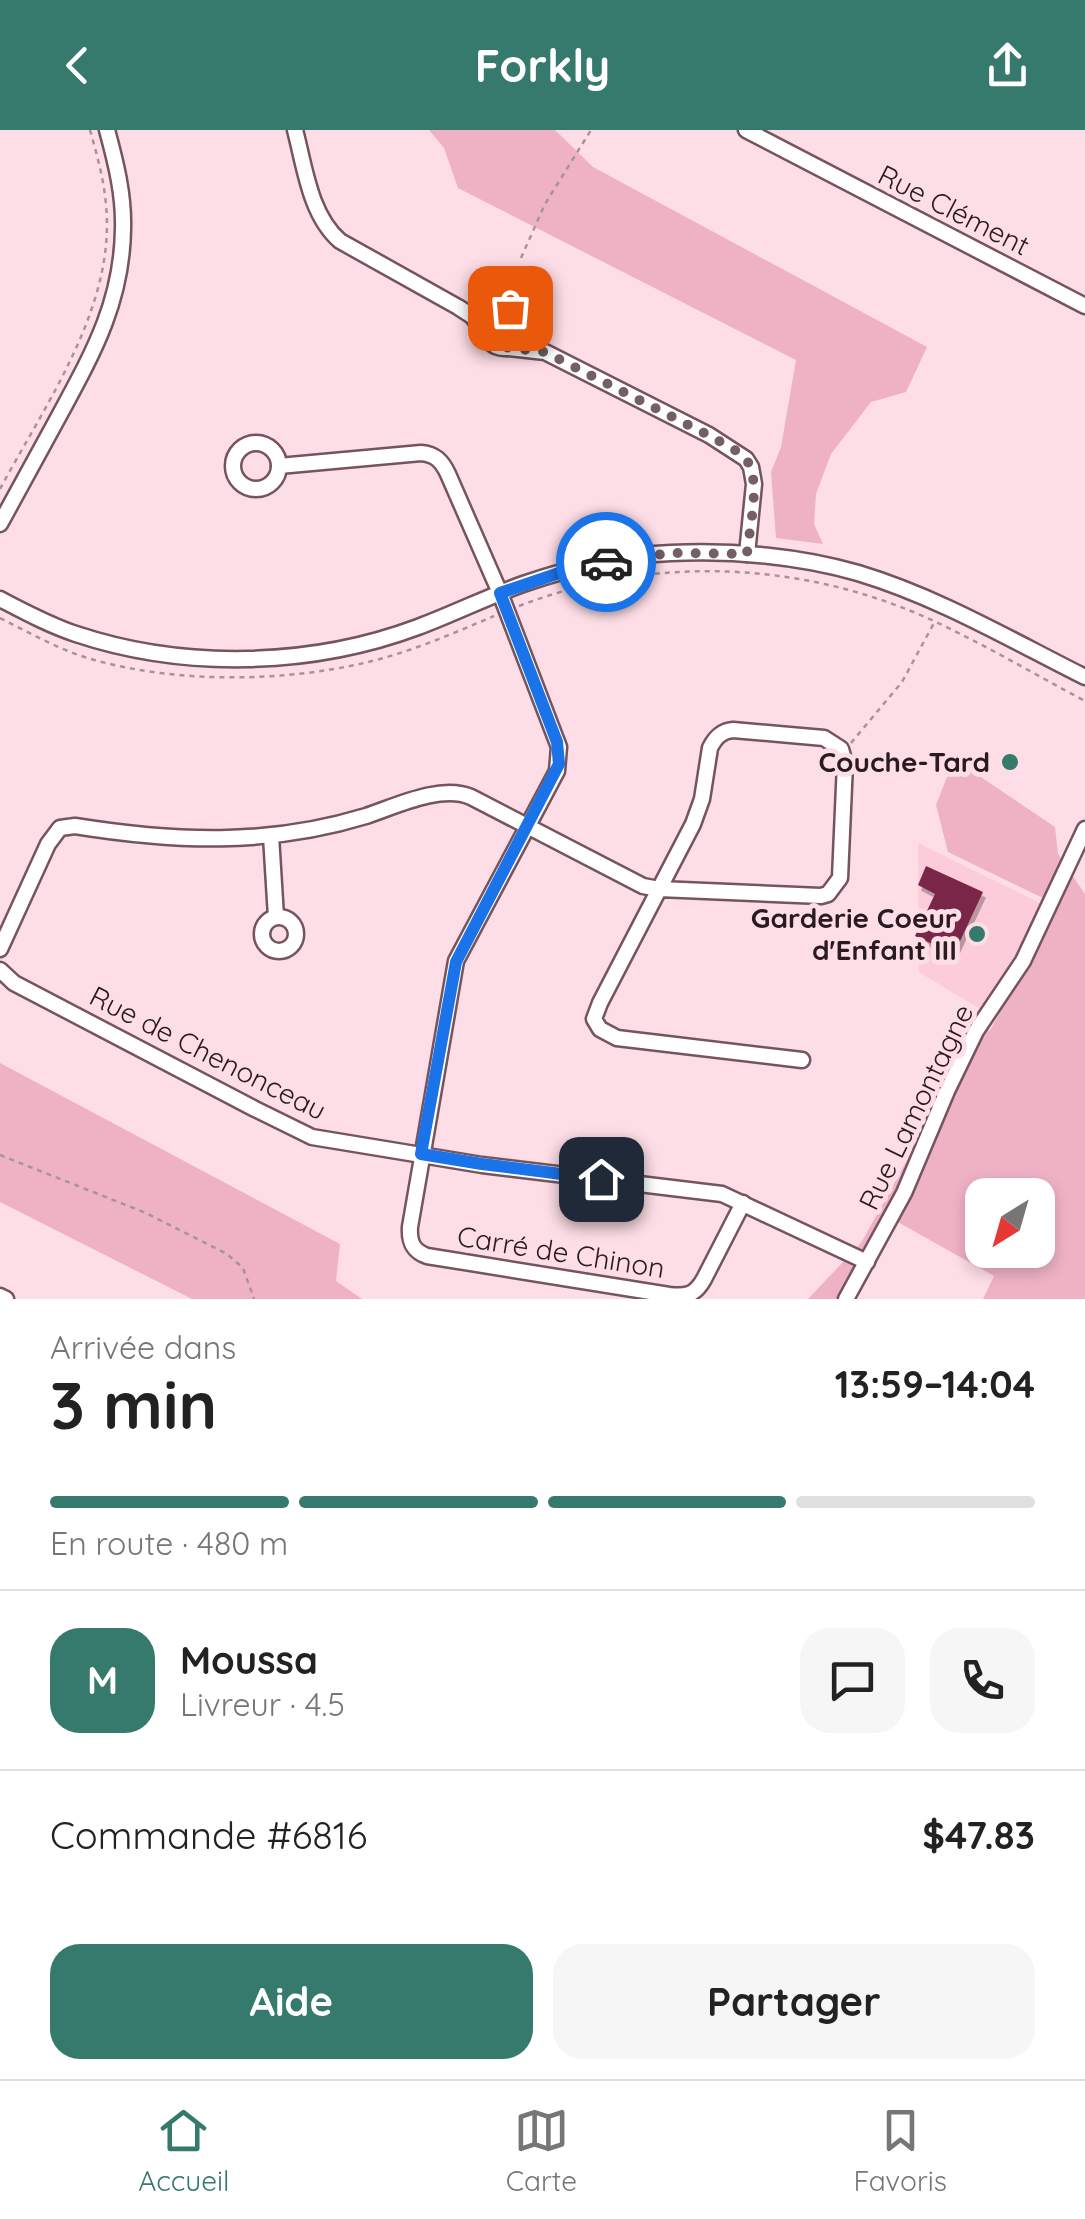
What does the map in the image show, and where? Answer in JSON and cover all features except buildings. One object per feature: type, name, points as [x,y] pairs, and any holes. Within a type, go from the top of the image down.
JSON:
[{"type":"street","points":[[0,524],[92,356],[109,314],[123,228],[120,188],[107,130]]},
{"type":"street","points":[[294,130],[314,200],[330,233],[340,241],[472,316],[494,346],[545,352],[746,458],[752,467],[754,484],[747,554]]},
{"type":"street","name":"Rue Clément","points":[[746,130],[1085,306]]},
{"type":"street","points":[[458,307],[473,312],[510,308],[520,315],[545,352]]},
{"type":"street","points":[[485,334],[486,319],[493,310]]},
{"type":"street","points":[[508,348],[520,341],[524,325]]},
{"type":"street","points":[[279,466],[421,453],[436,457],[448,474],[500,593],[559,747],[557,771],[456,962],[421,1154]]},
{"type":"street","points":[[0,599],[65,630],[126,647],[177,655],[254,658],[330,650],[386,638],[562,572],[630,557],[747,554],[815,564],[870,578],[935,602],[1084,677]]},
{"type":"street","points":[[0,949],[48,844],[60,828],[74,826],[177,839],[271,836],[334,824],[449,792],[470,796],[634,883],[659,889],[821,896],[838,884],[842,870],[845,762],[841,749],[824,738],[733,730],[720,734],[710,748],[698,812],[659,889],[596,1012],[594,1018],[600,1030],[635,1042],[802,1060]]},
{"type":"street","name":"Rue Lamontagne","points":[[846,1299],[904,1194],[976,1031],[1023,961],[1085,829]]},
{"type":"street","points":[[271,836],[276,917]]},
{"type":"street","name":"Rue de Chenonceau","points":[[0,970],[14,982],[300,1132],[322,1139],[493,1166],[708,1192],[743,1204],[867,1262]]},
{"type":"street","name":"Carré de Chinon","points":[[421,1154],[410,1237],[418,1252],[677,1296],[689,1296],[700,1285],[743,1204]]},
{"type":"path","points":[[0,489],[81,337],[101,282],[106,205],[90,130]]},
{"type":"path","points":[[521,258],[545,204],[592,130]]},
{"type":"path","points":[[525,604],[600,581],[682,572],[743,572],[816,581],[935,622],[1085,701]]},
{"type":"path","points":[[848,746],[902,682],[935,622]]},
{"type":"path","points":[[0,1155],[146,1213],[226,1254],[243,1268],[254,1299]]},
{"type":"shaded area","points":[[429,130],[555,130],[593,167],[927,347],[906,392],[871,402],[831,454],[816,494],[814,524],[823,544],[776,538],[771,472],[781,447],[796,360],[458,188],[444,148]]},
{"type":"shaded area","points":[[954,759],[1055,827],[1058,854],[1085,894],[1085,1299],[983,1299],[994,1276],[980,1268],[1055,1268],[1055,1178],[965,1178],[965,1260],[896,1221],[849,1299],[808,1299],[861,1243],[988,1014],[989,1032],[1059,906],[948,852],[936,805]]},
{"type":"shaded area","name":"Garderie Coeur d'Enfant III","points":[[918,843],[1048,907],[988,1014],[919,972]]},
{"type":"shaded area","points":[[0,1063],[340,1244],[336,1281],[362,1299],[192,1299],[0,1202]]},
{"type":"way so far","points":[[510,308],[493,310],[486,319],[485,334],[494,346],[545,352],[708,435],[746,458],[752,467],[747,554],[671,553],[606,562]]},
{"type":"place","name":"Couche-Tard","points":[[1010,762]]},
{"type":"place","name":"Garderie Coeur d'Enfant III","points":[[977,934]]},
{"type":"route","points":[[601,1179],[421,1154],[456,962],[559,764],[560,752],[537,684],[500,593],[606,562]]}]
